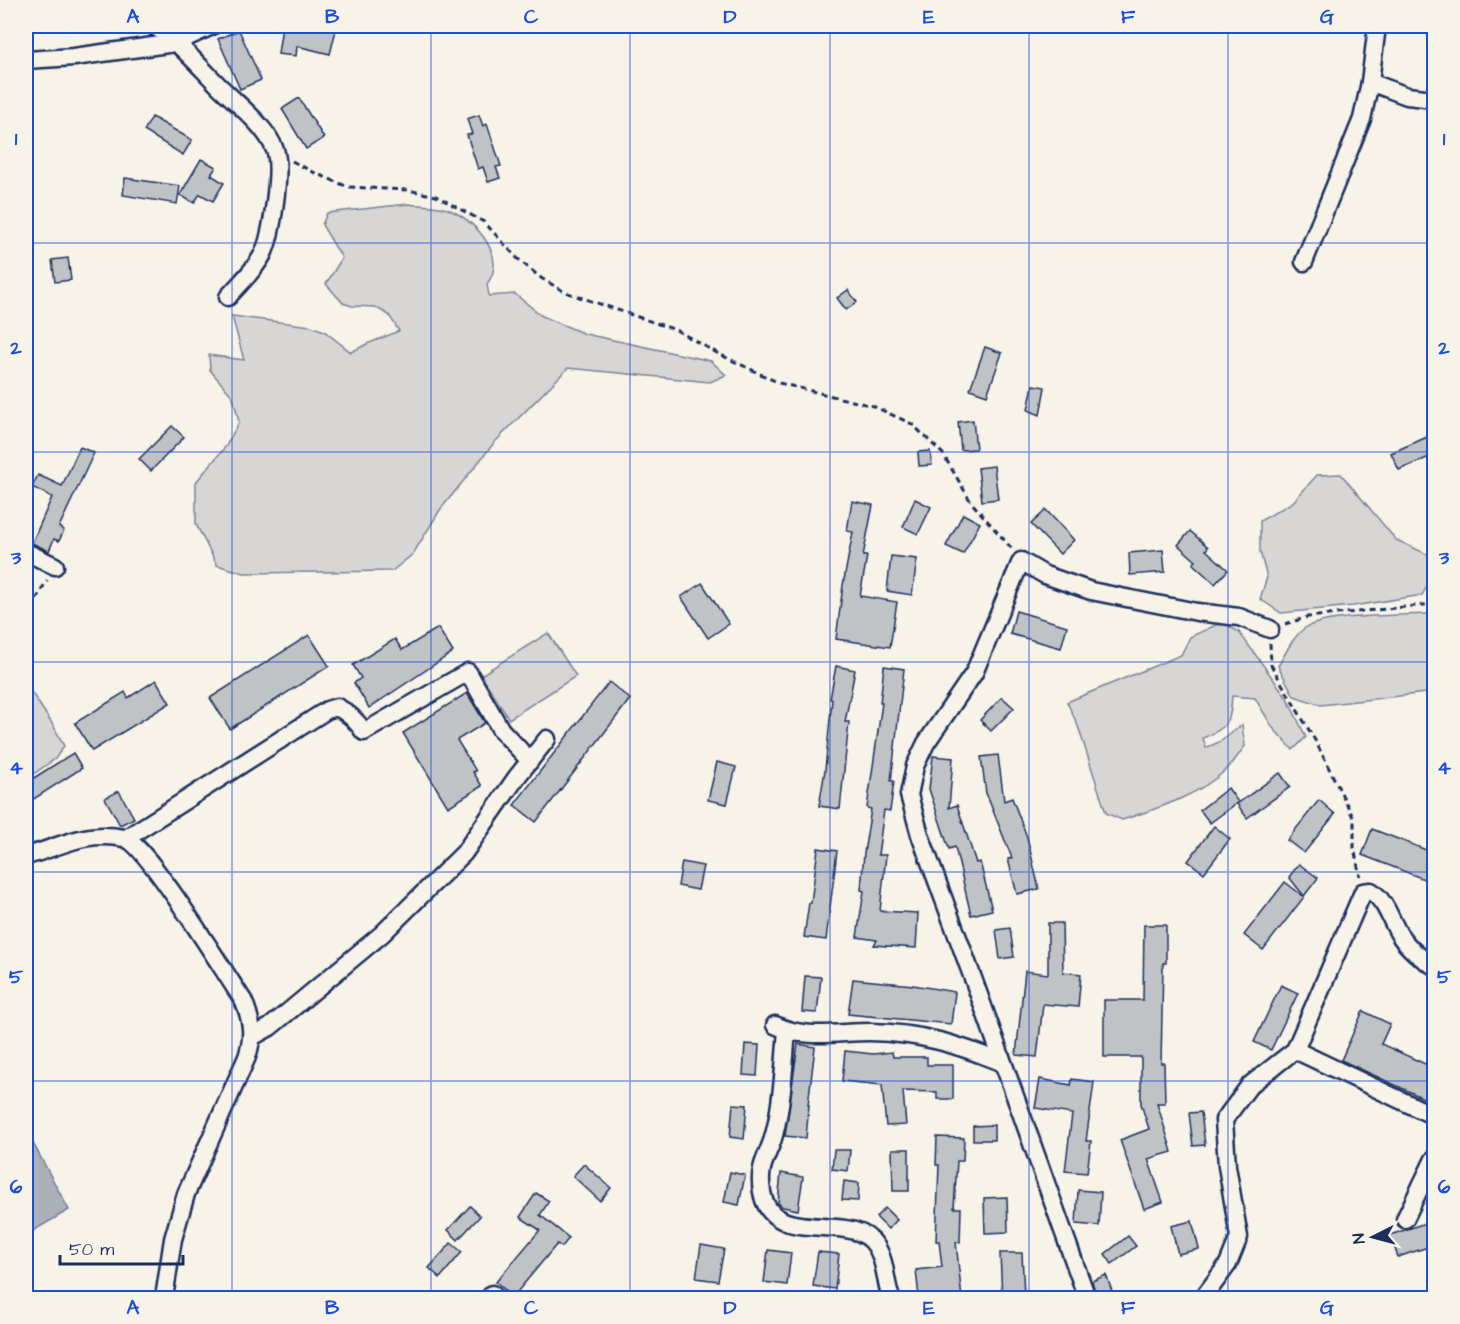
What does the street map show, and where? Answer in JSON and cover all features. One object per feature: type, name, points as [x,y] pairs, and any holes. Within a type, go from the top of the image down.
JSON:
[{"type":"street","points":[[154,26],[175,43],[262,130],[276,151],[276,186],[272,225],[266,245],[262,255],[228,297]]},
{"type":"street","points":[[26,60],[74,57],[175,43],[212,26]]},
{"type":"street","points":[[1304,262],[1362,118],[1370,82],[1377,26]]},
{"type":"street","points":[[1370,82],[1407,96],[1434,99]]},
{"type":"street","points":[[26,552],[55,566]]},
{"type":"street","points":[[1087,1299],[920,835],[909,795],[915,766],[926,743],[974,674],[1021,561],[1045,575],[1091,591],[1197,612],[1239,617],[1270,629]]},
{"type":"street","points":[[126,838],[327,710],[337,707],[346,711],[364,732],[468,672],[501,730],[530,761]]},
{"type":"street","points":[[252,1036],[270,1027],[382,934],[464,853],[547,739]]},
{"type":"street","points":[[26,856],[85,836],[126,838],[141,849],[183,908],[243,1000],[250,1016],[252,1036],[249,1050],[239,1078],[186,1194],[172,1239],[164,1299]]},
{"type":"street","points":[[1203,1299],[1228,1264],[1239,1237],[1227,1166],[1224,1120],[1250,1085],[1295,1050],[1363,892],[1371,891],[1380,898],[1401,937],[1424,960],[1434,966]]},
{"type":"street","points":[[891,1299],[884,1265],[876,1246],[869,1238],[855,1231],[790,1223],[774,1216],[766,1208],[762,1191],[762,1164],[775,1134],[778,1116],[781,1028],[819,1035],[870,1032],[926,1037],[954,1044],[1003,1063]]},
{"type":"street","points":[[1295,1050],[1434,1116]]},
{"type":"street","points":[[1405,1219],[1434,1159]]},
{"type":"path","points":[[276,151],[313,172],[348,187],[408,190],[436,196],[484,222],[518,259],[541,278],[565,292],[676,330],[779,383],[873,406],[912,424],[943,454],[971,502],[1021,561]]},
{"type":"path","points":[[26,618],[55,566]]},
{"type":"path","points":[[1363,892],[1354,848],[1354,819],[1316,742],[1271,664],[1270,629],[1308,617],[1434,604]]},
{"type":"shaded area","points":[[408,204],[445,208],[460,215],[479,231],[486,241],[494,263],[493,274],[487,284],[489,296],[515,294],[542,316],[585,334],[711,361],[726,375],[710,382],[568,368],[494,443],[440,510],[413,554],[392,571],[244,573],[217,565],[196,524],[196,482],[226,446],[239,422],[233,397],[210,370],[209,355],[244,360],[232,316],[311,326],[324,331],[351,352],[399,331],[389,315],[375,307],[352,306],[343,303],[326,284],[342,258],[322,225],[327,213]]},
{"type":"shaded area","points":[[1341,474],[1396,540],[1429,555],[1434,563],[1434,574],[1422,595],[1353,606],[1281,613],[1260,599],[1267,577],[1260,552],[1260,521],[1293,502],[1317,475]]},
{"type":"shaded area","points":[[1434,615],[1434,692],[1321,705],[1294,696],[1278,666],[1297,636],[1305,628],[1315,624],[1329,620]]},
{"type":"shaded area","points":[[1222,622],[1239,632],[1287,698],[1306,737],[1293,750],[1273,728],[1255,698],[1232,696],[1229,718],[1226,723],[1203,738],[1206,748],[1221,741],[1242,725],[1245,746],[1227,769],[1204,787],[1150,811],[1122,820],[1106,813],[1078,726],[1067,702],[1181,655],[1190,637]]},
{"type":"shaded area","points":[[548,633],[576,676],[509,719],[481,675]]},
{"type":"shaded area","points":[[26,684],[64,746],[55,759],[26,779]]},
{"type":"shaded area","points":[[26,1130],[69,1210],[26,1235]]},
{"type":"building","points":[[282,26],[337,26],[330,54],[297,46],[296,56],[278,54]]},
{"type":"building","points":[[239,30],[261,80],[240,89],[218,39]]},
{"type":"building","points":[[299,98],[324,138],[306,149],[282,109]]},
{"type":"building","points":[[479,115],[483,126],[487,124],[501,166],[496,167],[500,178],[488,182],[483,167],[478,169],[467,135],[472,134],[467,119]]},
{"type":"building","points":[[152,117],[192,140],[183,155],[144,131]]},
{"type":"building","points":[[201,159],[216,167],[211,175],[224,183],[213,201],[200,194],[194,203],[180,195]]},
{"type":"building","points":[[125,178],[180,186],[177,204],[123,195]]},
{"type":"building","points":[[68,258],[71,280],[55,282],[52,260]]},
{"type":"building","points":[[848,290],[857,302],[846,310],[837,298]]},
{"type":"building","points":[[985,347],[1002,353],[987,395],[970,389]]},
{"type":"building","points":[[1033,385],[1045,387],[1040,415],[1028,410]]},
{"type":"building","points":[[973,420],[976,449],[961,450],[958,422]]},
{"type":"building","points":[[172,426],[184,437],[151,471],[139,459]]},
{"type":"building","points":[[1434,434],[1434,455],[1399,470],[1391,453]]},
{"type":"building","points":[[80,447],[94,453],[59,527],[64,530],[59,541],[54,539],[49,551],[32,543],[52,497],[32,487],[38,475],[62,486]]},
{"type":"building","points":[[930,451],[932,465],[919,466],[918,452]]},
{"type":"building","points":[[994,466],[998,499],[982,501],[978,468]]},
{"type":"building","points":[[915,499],[931,507],[918,534],[903,527]]},
{"type":"building","points":[[852,501],[873,505],[863,556],[867,556],[860,596],[897,602],[890,647],[836,639],[853,532],[847,531]]},
{"type":"building","points":[[1046,510],[1074,540],[1060,554],[1031,524]]},
{"type":"building","points":[[963,514],[980,523],[963,554],[946,546]]},
{"type":"building","points":[[1190,531],[1228,570],[1215,584],[1193,564],[1196,561],[1178,545]]},
{"type":"building","points":[[1163,550],[1165,572],[1130,575],[1129,553]]},
{"type":"building","points":[[891,556],[917,559],[912,595],[887,591]]},
{"type":"building","points":[[702,583],[729,624],[708,638],[681,597]]},
{"type":"building","points":[[1016,611],[1067,626],[1061,648],[1010,634]]},
{"type":"building","points":[[438,628],[453,652],[369,708],[354,683],[361,678],[353,665],[395,639],[402,650]]},
{"type":"building","points":[[309,635],[329,666],[230,729],[210,698]]},
{"type":"building","points":[[836,666],[855,670],[845,722],[849,722],[840,809],[819,806],[825,770],[832,699],[830,699]]},
{"type":"building","points":[[884,666],[904,669],[891,781],[894,781],[890,811],[884,810],[878,855],[886,855],[880,911],[918,913],[916,948],[874,945],[877,940],[857,937],[864,891],[861,890],[864,853],[871,809],[867,808],[882,703],[880,703]]},
{"type":"building","points":[[156,680],[170,703],[92,751],[75,723],[125,692],[128,698]]},
{"type":"building","points":[[609,682],[630,699],[536,822],[514,805]]},
{"type":"building","points":[[467,693],[485,723],[457,740],[476,771],[473,772],[482,786],[448,807],[403,733]]},
{"type":"building","points":[[1002,697],[1014,708],[991,731],[980,720]]},
{"type":"building","points":[[73,753],[82,768],[26,804],[26,783]]},
{"type":"building","points":[[998,755],[1004,801],[1012,798],[1027,837],[1039,889],[1017,894],[1008,859],[1012,858],[986,793],[981,757]]},
{"type":"building","points":[[933,756],[953,758],[949,808],[957,805],[976,863],[980,862],[992,910],[971,915],[955,847],[949,849],[929,789]]},
{"type":"building","points":[[717,762],[736,767],[727,804],[708,800]]},
{"type":"building","points":[[1280,773],[1290,787],[1247,818],[1237,804]]},
{"type":"building","points":[[1228,788],[1238,802],[1210,823],[1200,810]]},
{"type":"building","points":[[119,791],[134,818],[120,825],[105,798]]},
{"type":"building","points":[[1319,800],[1335,814],[1304,853],[1287,840]]},
{"type":"building","points":[[1214,826],[1230,839],[1204,873],[1188,861]]},
{"type":"building","points":[[1372,829],[1434,853],[1434,883],[1362,855]]},
{"type":"building","points":[[818,848],[837,851],[826,940],[804,937]]},
{"type":"building","points":[[682,862],[703,866],[698,890],[678,886]]},
{"type":"building","points":[[1299,864],[1318,878],[1304,896],[1289,877]]},
{"type":"building","points":[[1285,882],[1304,897],[1263,950],[1244,935]]},
{"type":"building","points":[[1048,923],[1062,923],[1063,972],[1081,974],[1078,1007],[1043,1004],[1037,1057],[1016,1055],[1025,971],[1048,974]]},
{"type":"building","points":[[1144,925],[1166,925],[1161,1063],[1164,1063],[1165,1103],[1157,1103],[1172,1152],[1148,1159],[1163,1202],[1144,1209],[1120,1140],[1149,1129],[1141,1104],[1141,1057],[1104,1057],[1104,1000],[1143,1000]]},
{"type":"building","points":[[1010,928],[1014,957],[1000,959],[996,930]]},
{"type":"building","points":[[805,976],[821,977],[817,1013],[802,1012]]},
{"type":"building","points":[[853,979],[955,992],[951,1024],[848,1014]]},
{"type":"building","points":[[1281,985],[1298,993],[1271,1050],[1254,1042]]},
{"type":"building","points":[[1363,1011],[1390,1024],[1381,1044],[1434,1068],[1434,1103],[1341,1060]]},
{"type":"building","points":[[745,1044],[759,1045],[757,1076],[743,1075]]},
{"type":"building","points":[[798,1044],[815,1047],[806,1138],[785,1136]]},
{"type":"building","points":[[845,1051],[873,1054],[892,1052],[893,1057],[927,1057],[927,1065],[953,1065],[953,1099],[937,1099],[937,1092],[903,1091],[906,1125],[886,1126],[882,1085],[842,1081]]},
{"type":"building","points":[[1040,1079],[1071,1085],[1072,1079],[1094,1082],[1086,1141],[1091,1141],[1087,1173],[1065,1171],[1072,1114],[1035,1108]]},
{"type":"building","points":[[733,1104],[747,1105],[744,1139],[730,1137]]},
{"type":"building","points":[[1201,1112],[1205,1145],[1193,1146],[1189,1113]]},
{"type":"building","points":[[994,1125],[994,1140],[973,1140],[973,1126]]},
{"type":"building","points":[[937,1137],[964,1138],[963,1161],[957,1161],[954,1208],[961,1208],[960,1242],[956,1242],[962,1299],[919,1297],[916,1270],[942,1267],[939,1241],[936,1241],[939,1165],[936,1165]]},
{"type":"building","points":[[892,1149],[909,1149],[909,1191],[893,1191]]},
{"type":"building","points":[[834,1150],[850,1150],[848,1171],[832,1169]]},
{"type":"building","points":[[584,1164],[611,1188],[600,1201],[573,1176]]},
{"type":"building","points":[[730,1172],[745,1175],[739,1205],[724,1202]]},
{"type":"building","points":[[781,1173],[803,1177],[798,1210],[783,1207],[778,1203]]},
{"type":"building","points":[[844,1181],[859,1183],[858,1201],[842,1200]]},
{"type":"building","points":[[1078,1190],[1101,1192],[1099,1226],[1076,1224]]},
{"type":"building","points":[[536,1193],[549,1201],[540,1215],[569,1238],[562,1247],[557,1244],[513,1297],[496,1282],[540,1230],[520,1217]]},
{"type":"building","points":[[1007,1197],[1008,1232],[985,1233],[984,1198]]},
{"type":"building","points":[[470,1206],[480,1216],[458,1240],[448,1230]]},
{"type":"building","points":[[885,1208],[897,1220],[888,1229],[876,1217]]},
{"type":"building","points":[[1434,1220],[1434,1245],[1398,1257],[1390,1235]]},
{"type":"building","points":[[1192,1221],[1199,1249],[1178,1254],[1171,1226]]},
{"type":"building","points":[[1128,1236],[1136,1246],[1112,1264],[1105,1254]]},
{"type":"building","points":[[451,1243],[462,1252],[440,1278],[429,1268]]},
{"type":"building","points":[[701,1245],[724,1249],[718,1281],[696,1278]]},
{"type":"building","points":[[768,1250],[791,1253],[787,1285],[764,1282]]},
{"type":"building","points":[[818,1252],[839,1254],[835,1289],[813,1286]]},
{"type":"building","points":[[1000,1253],[1022,1253],[1024,1296],[1002,1297]]},
{"type":"building","points":[[1106,1275],[1115,1299],[1097,1299],[1092,1281]]}]
